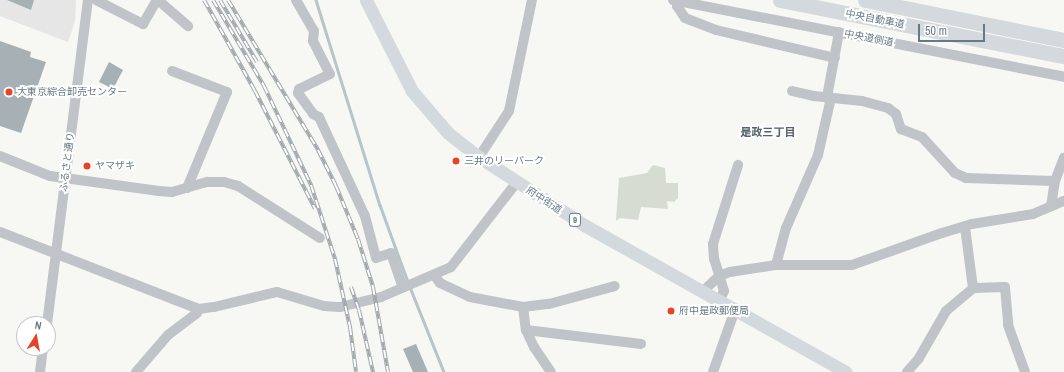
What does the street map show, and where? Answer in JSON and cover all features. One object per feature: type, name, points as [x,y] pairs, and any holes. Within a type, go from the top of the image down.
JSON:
[{"type":"highway","name":"中央自動車道","points":[[780,0],[1064,56]]},
{"type":"highway","name":"中央自動車道","points":[[865,0],[1064,40]]},
{"type":"main road","name":"府中街道","points":[[366,0],[412,91],[448,133],[479,157],[584,225],[846,372]]},
{"type":"street","name":"ふるさと通り","points":[[48,316],[88,0]]},
{"type":"street","points":[[96,0],[143,24],[158,0],[188,26]]},
{"type":"street","points":[[296,0],[314,31],[313,41],[330,74],[300,89],[298,93],[313,114],[319,117],[365,216],[376,258],[391,254],[407,286]]},
{"type":"street","points":[[479,157],[509,111],[532,0]]},
{"type":"street","points":[[676,0],[677,6],[686,18],[716,30],[835,58]]},
{"type":"street","name":"中央道側道","points":[[676,0],[1064,77]]},
{"type":"street","points":[[776,265],[786,228],[818,155],[829,98],[839,32]]},
{"type":"street","points":[[172,71],[227,92],[187,188]]},
{"type":"street","points":[[792,91],[829,98],[862,101],[894,111],[901,129],[922,137],[955,173],[966,178],[1055,181]]},
{"type":"street","points":[[0,156],[50,176],[158,191],[172,192],[208,182],[238,186],[320,238]]},
{"type":"street","points":[[1051,206],[1055,181],[1064,158]]},
{"type":"street","points":[[719,301],[724,291],[718,276],[713,244],[738,165]]},
{"type":"street","points":[[0,232],[199,308],[214,308],[277,292],[324,306],[340,307],[371,300],[451,267],[460,258],[517,182]]},
{"type":"street","points":[[702,292],[718,276],[776,265],[852,265],[965,227],[1033,214],[1064,201]]},
{"type":"street","points":[[965,227],[973,288]]},
{"type":"street","points":[[434,274],[440,284],[470,297],[523,307],[549,304],[615,286]]},
{"type":"street","points":[[907,372],[919,358],[946,311],[973,288],[1005,286],[1008,325],[1025,372]]},
{"type":"street","points":[[523,307],[526,330],[534,348],[551,372]]},
{"type":"street","points":[[136,372],[168,335],[197,313],[199,308]]},
{"type":"street","points":[[713,372],[735,310]]},
{"type":"street","points":[[526,330],[640,344]]},
{"type":"street","points":[[40,372],[43,356]]},
{"type":"shaded area","points":[[0,0],[76,0],[75,21],[68,42],[0,16]]},
{"type":"shaded area","points":[[653,165],[665,168],[666,183],[678,183],[678,198],[674,202],[667,201],[668,209],[641,207],[638,220],[620,218],[616,221],[619,178],[647,173]]},
{"type":"building","points":[[7,0],[34,0],[31,10]]},
{"type":"building","points":[[0,41],[31,52],[30,57],[46,62],[21,133],[0,126]]},
{"type":"building","points":[[109,62],[123,70],[113,89],[99,82]]},
{"type":"building","points":[[416,344],[428,372],[413,372],[403,349]]},
{"type":"waterway","points":[[316,0],[380,205],[408,282]]},
{"type":"waterway","points":[[410,287],[444,372]]},
{"type":"railway","points":[[204,0],[255,91],[315,209]]},
{"type":"railway","points":[[213,0],[264,86],[311,185],[335,259],[350,327],[356,372]]},
{"type":"railway","points":[[220,0],[257,62]]},
{"type":"railway","points":[[228,0],[318,150],[336,186],[358,239],[373,287],[388,372]]},
{"type":"railway","points":[[351,287],[359,310],[373,372]]},
{"type":"place","name":"大東京綜合卸売センター","points":[[9,92]]},
{"type":"place","name":"三井のリーパーク","points":[[456,161]]},
{"type":"place","name":"ヤマザキ","points":[[87,166]]},
{"type":"place","name":"府中是政郵便局","points":[[671,311]]},
{"type":"district","name":"是政三丁目","points":[[768,132]]}]
